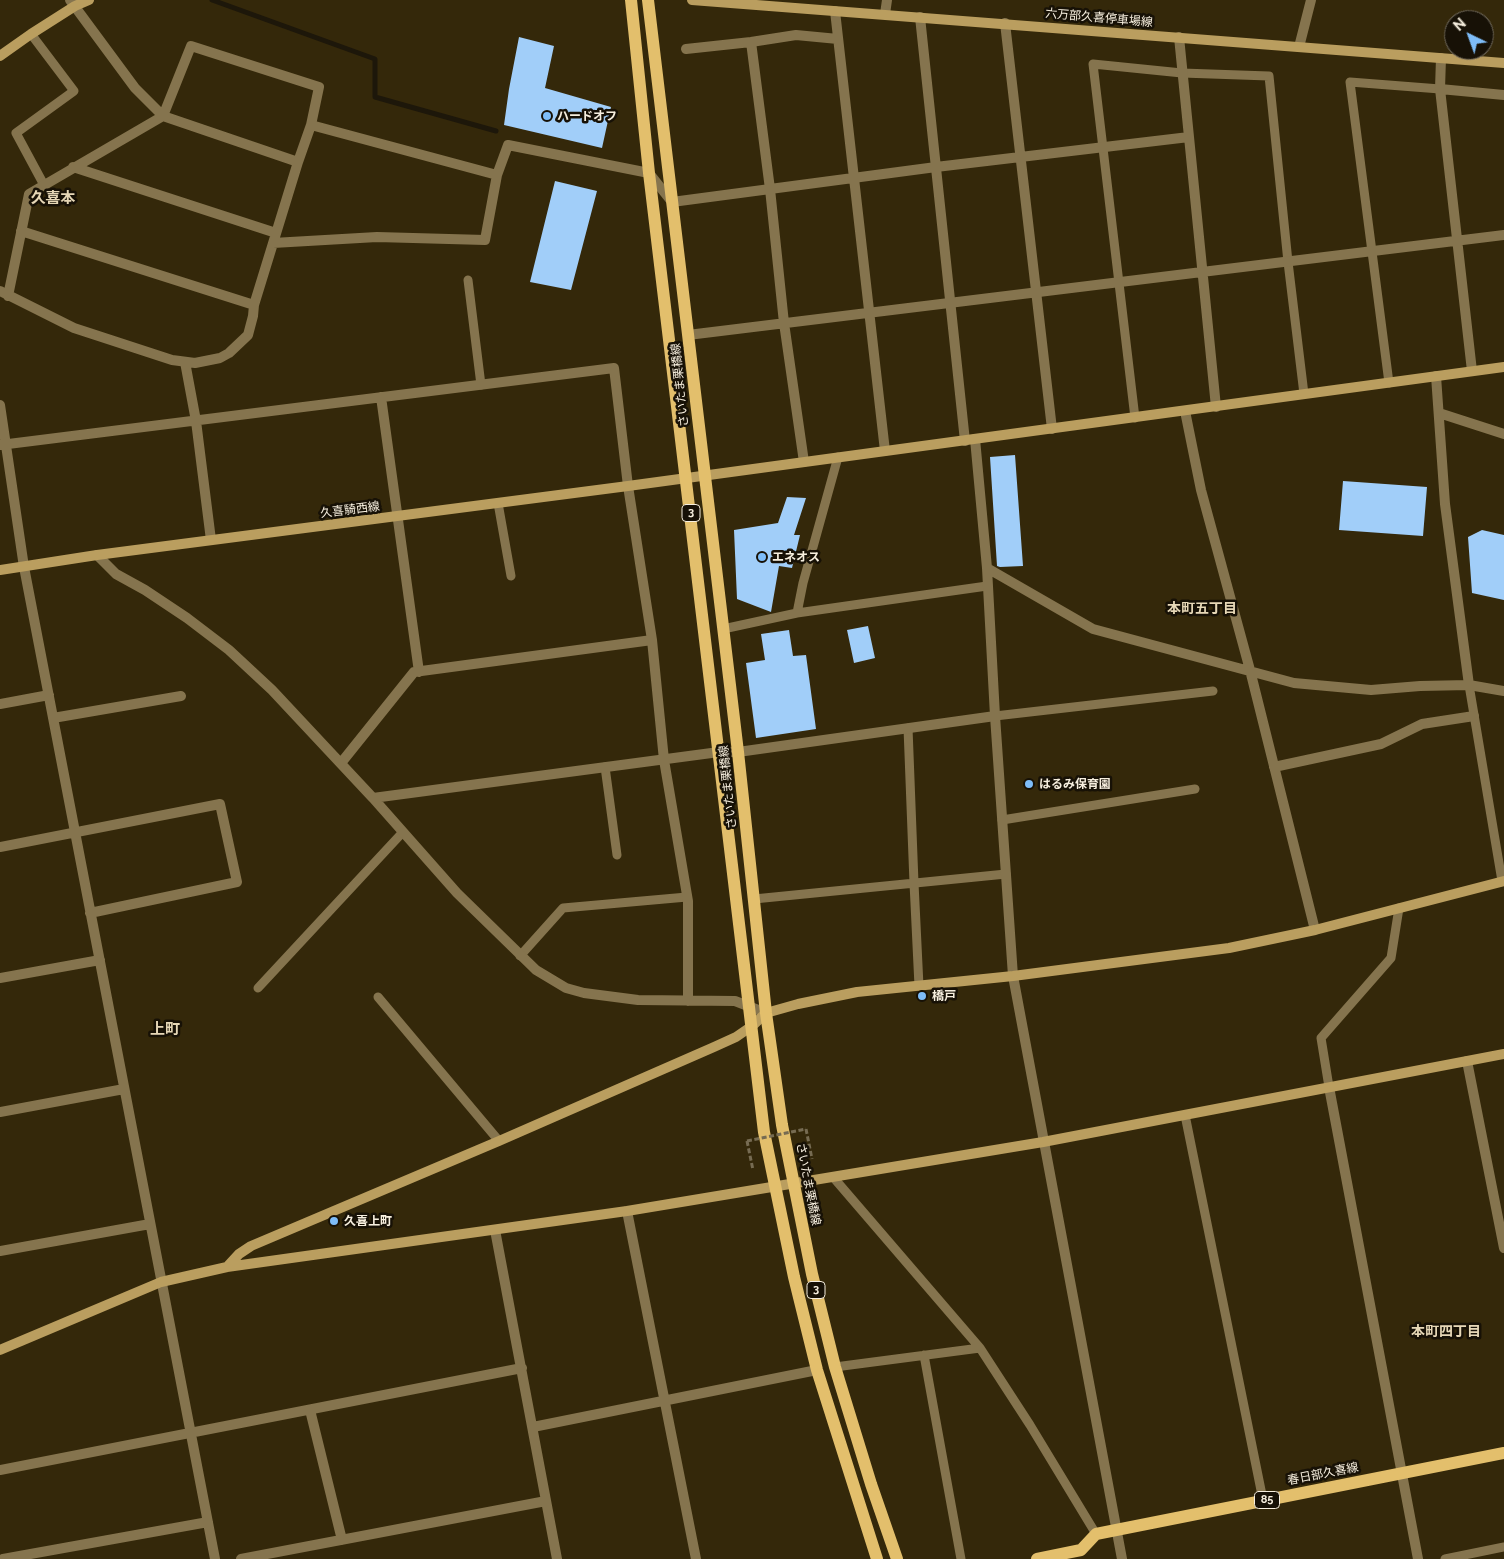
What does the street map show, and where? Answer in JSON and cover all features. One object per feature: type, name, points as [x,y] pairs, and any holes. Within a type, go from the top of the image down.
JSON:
[{"type":"main road","name":"さいたま栗橋線","points":[[631,0],[649,173],[764,1132],[794,1277],[817,1370],[876,1559]]},
{"type":"main road","name":"さいたま栗橋線","points":[[648,0],[738,752],[766,1013],[782,1125],[812,1274],[835,1366],[871,1484],[897,1559]]},
{"type":"main road","name":"春日部久喜線","points":[[1037,1559],[1081,1550],[1096,1534],[1116,1529],[1504,1453]]},
{"type":"street","points":[[0,56],[73,3],[88,0]]},
{"type":"street","name":"六万部久喜停車場線","points":[[692,0],[920,16],[1504,63]]},
{"type":"street","points":[[885,14],[887,0]]},
{"type":"street","points":[[1299,47],[1311,0]]},
{"type":"street","points":[[73,3],[135,88],[163,116],[298,162]]},
{"type":"street","points":[[835,11],[885,451]]},
{"type":"street","points":[[920,16],[950,303],[987,568],[1013,976],[1122,1559]]},
{"type":"street","points":[[1005,23],[1052,429]]},
{"type":"street","points":[[686,49],[796,35],[838,39]]},
{"type":"street","points":[[1178,37],[1190,137],[1216,407]]},
{"type":"street","points":[[751,42],[770,189],[784,323],[804,462]]},
{"type":"street","points":[[191,46],[319,87],[311,125],[254,305],[254,316],[248,335],[242,342],[220,358],[195,363],[172,360],[74,328],[4,294],[29,194],[163,116],[191,46]]},
{"type":"street","points":[[1441,58],[1440,89],[1472,371]]},
{"type":"street","points":[[1440,89],[1504,95]]},
{"type":"street","points":[[311,125],[497,175]]},
{"type":"street","points":[[73,167],[275,238],[377,237],[486,240],[497,175],[508,145],[649,173],[672,202],[936,167],[1190,137]]},
{"type":"street","points":[[21,231],[254,305]]},
{"type":"street","points":[[688,335],[1504,235]]},
{"type":"street","points":[[185,362],[196,421],[211,540]]},
{"type":"street","name":"久喜騎西線","points":[[0,570],[96,555],[704,476],[1504,367]]},
{"type":"street","points":[[3,445],[614,368],[628,486],[652,640],[664,760],[687,897],[688,1001]]},
{"type":"street","points":[[1436,376],[1445,504],[1469,685]]},
{"type":"street","points":[[381,397],[419,672]]},
{"type":"street","points":[[0,405],[3,445],[24,567],[215,1559]]},
{"type":"street","points":[[1185,411],[1201,490],[1250,670],[1315,930]]},
{"type":"street","points":[[1439,413],[1504,434]]},
{"type":"street","points":[[96,555],[116,574],[145,590],[229,650],[272,690],[374,798],[457,893],[536,970],[566,988],[584,993],[638,1000],[735,1001],[766,1013]]},
{"type":"street","points":[[987,568],[1093,629],[1294,683],[1371,690],[1469,685],[1504,690]]},
{"type":"street","points":[[341,764],[414,672],[652,640]]},
{"type":"street","points":[[0,704],[48,695]]},
{"type":"street","points":[[53,718],[181,696]]},
{"type":"street","points":[[374,798],[719,752],[738,752],[995,716]]},
{"type":"street","points":[[1274,767],[1381,744],[1422,724],[1474,716]]},
{"type":"street","points":[[0,847],[220,804],[238,882],[90,913]]},
{"type":"street","points":[[227,1267],[239,1254],[251,1246],[714,1048],[736,1037],[766,1013],[798,1004],[857,992],[1013,976],[1229,948],[1315,930],[1503,881]]},
{"type":"street","points":[[0,978],[100,960]]},
{"type":"street","points":[[0,1350],[161,1282],[227,1267],[627,1212],[1043,1142],[1504,1054]]},
{"type":"street","points":[[1467,1061],[1504,1248]]},
{"type":"street","points":[[1329,1087],[1418,1559]]},
{"type":"street","points":[[0,1112],[124,1089]]},
{"type":"street","points":[[627,1212],[696,1559]]},
{"type":"street","points":[[0,1251],[150,1224]]},
{"type":"street","points":[[495,1230],[557,1559]]},
{"type":"street","points":[[0,1470],[522,1368]]},
{"type":"street","points":[[533,1427],[817,1370]]},
{"type":"street","points":[[310,1410],[342,1540]]},
{"type":"street","points":[[241,1559],[546,1501]]},
{"type":"street","points":[[3,1559],[208,1522]]},
{"type":"lane","points":[[31,34],[74,91],[16,133],[44,184]]},
{"type":"lane","points":[[1135,418],[1094,64],[1182,74],[1269,76],[1304,394]]},
{"type":"lane","points":[[1388,383],[1350,82],[1440,89]]},
{"type":"lane","points":[[468,280],[481,384]]},
{"type":"lane","points":[[797,613],[803,583],[838,458]]},
{"type":"lane","points":[[498,503],[511,576]]},
{"type":"lane","points":[[723,629],[797,613],[987,586]]},
{"type":"lane","points":[[1469,685],[1503,881]]},
{"type":"lane","points":[[995,716],[1213,691]]},
{"type":"lane","points":[[908,728],[920,986]]},
{"type":"lane","points":[[605,767],[617,855]]},
{"type":"lane","points":[[1002,820],[1195,789]]},
{"type":"lane","points":[[258,988],[403,832]]},
{"type":"lane","points":[[754,899],[1006,874]]},
{"type":"lane","points":[[520,956],[563,908],[687,897]]},
{"type":"lane","points":[[1329,1087],[1321,1038],[1391,958],[1399,908]]},
{"type":"lane","points":[[378,997],[499,1141]]},
{"type":"lane","points":[[1185,1115],[1263,1500]]},
{"type":"lane","points":[[833,1177],[980,1348],[1030,1425],[1096,1534]]},
{"type":"lane","points":[[835,1366],[980,1348]]},
{"type":"lane","points":[[924,1355],[961,1559]]},
{"type":"lane","points":[[1445,1559],[1504,1547]]},
{"type":"path","points":[[753,1170],[747,1141],[806,1129],[812,1159]]},
{"type":"building","points":[[519,37],[554,46],[545,88],[611,107],[602,148],[504,125]]},
{"type":"building","points":[[555,181],[597,191],[571,290],[530,282]]},
{"type":"building","points":[[1015,455],[1023,566],[1000,567],[997,566],[990,457]]},
{"type":"building","points":[[1343,481],[1427,487],[1423,536],[1339,530]]},
{"type":"building","points":[[787,497],[806,498],[794,535],[800,535],[792,568],[779,566],[771,612],[737,599],[734,530],[778,523]]},
{"type":"building","points":[[1482,530],[1504,535],[1504,600],[1472,593],[1468,537]]},
{"type":"building","points":[[868,626],[875,658],[854,663],[847,630]]},
{"type":"building","points":[[789,630],[793,656],[806,655],[816,729],[756,738],[746,663],[765,660],[761,634]]},
{"type":"waterway","points":[[212,0],[375,59],[375,97],[496,131]]},
{"type":"place","name":"ハードオフ","points":[[547,116]]},
{"type":"place","name":"エネオス","points":[[762,557]]},
{"type":"place","name":"はるみ保育園","points":[[1029,784]]},
{"type":"place","name":"橋戸","points":[[922,996]]},
{"type":"place","name":"久喜上町","points":[[334,1221]]},
{"type":"district","name":"久喜本","points":[[53,198]]},
{"type":"district","name":"本町五丁目","points":[[1202,609]]},
{"type":"district","name":"上町","points":[[165,1029]]},
{"type":"district","name":"本町四丁目","points":[[1446,1332]]}]
